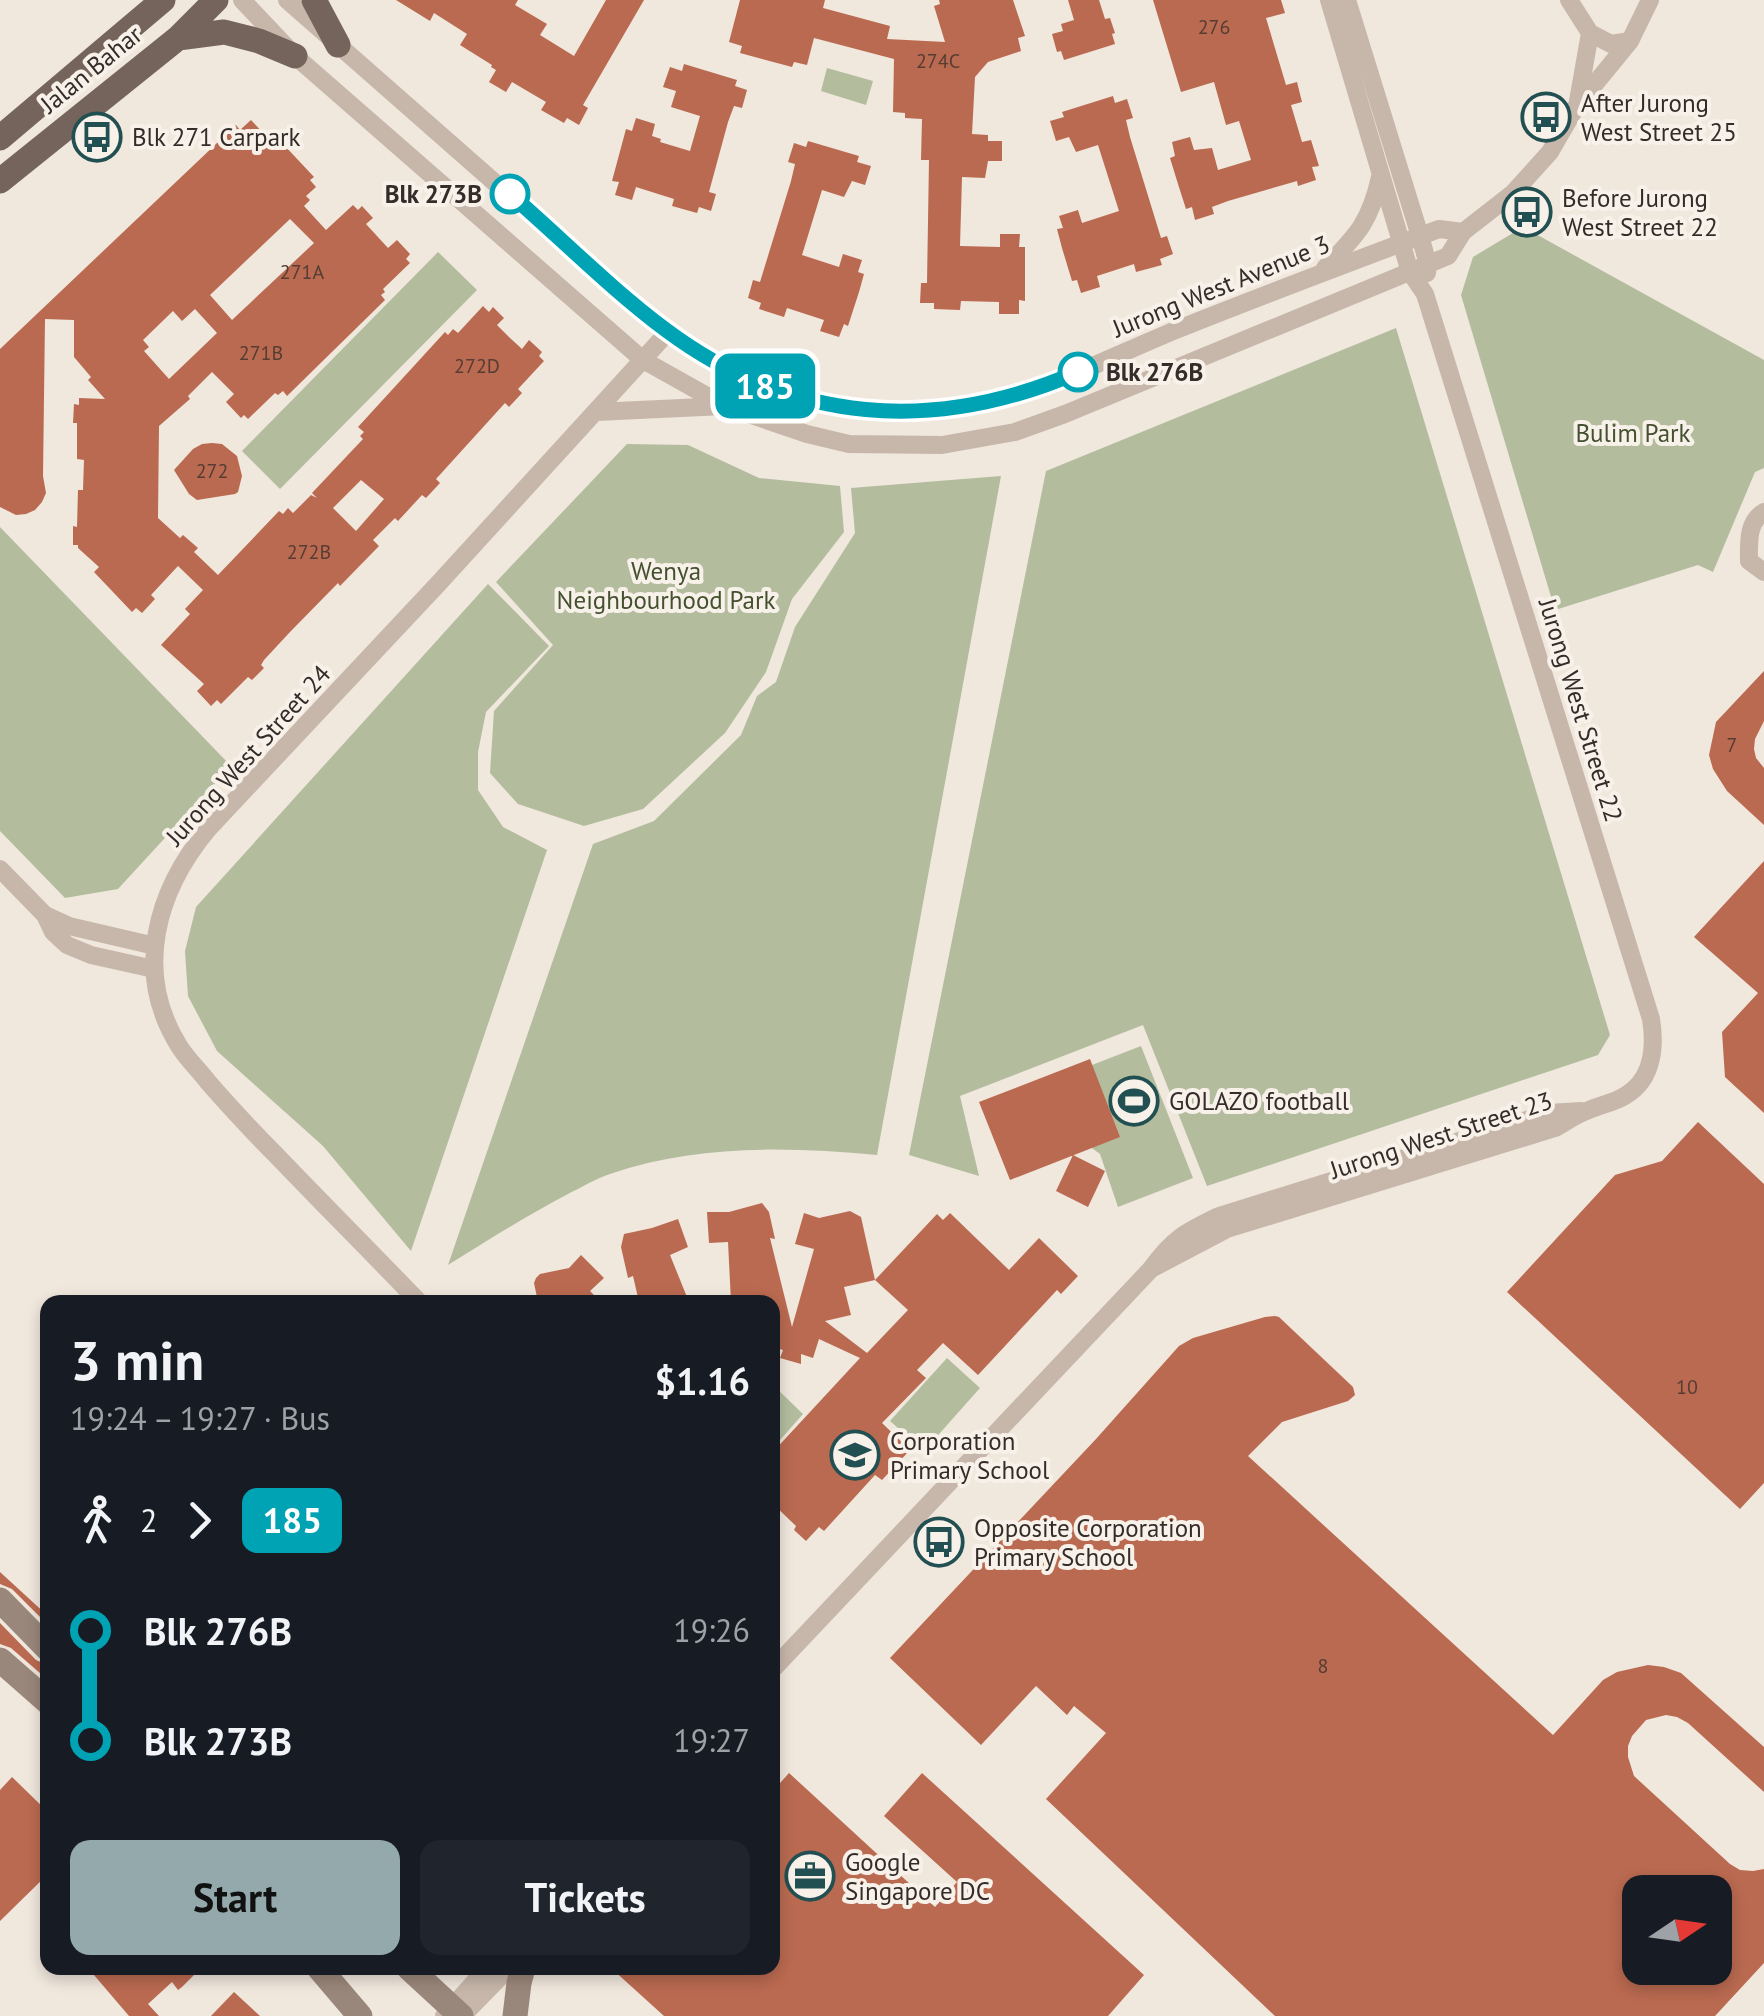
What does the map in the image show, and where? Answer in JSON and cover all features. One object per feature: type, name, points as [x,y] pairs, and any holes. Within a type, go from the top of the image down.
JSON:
[{"type":"main road","points":[[114,42],[148,0]]},
{"type":"main road","name":"Jalan Bahar","points":[[0,138],[163,0]]},
{"type":"main road","name":"Jalan Bahar","points":[[0,181],[178,38],[216,0]]},
{"type":"main road","points":[[314,0],[338,45]]},
{"type":"main road","points":[[178,38],[224,32],[295,56]]},
{"type":"main road","points":[[0,1600],[40,1642]]},
{"type":"main road","points":[[0,1660],[40,1695]]},
{"type":"main road","points":[[324,1975],[360,2016]]},
{"type":"main road","points":[[417,1975],[454,2014]]},
{"type":"main road","points":[[515,2016],[520,1975]]},
{"type":"street","points":[[242,0],[295,56],[643,360],[725,406],[807,434],[849,444],[942,445],[1015,432],[1066,414],[1448,256],[1463,232],[1513,193],[1550,152],[1576,107],[1630,42],[1650,0]]},
{"type":"street","name":"Jurong West Avenue 3","points":[[288,0],[643,313],[742,378],[810,402],[869,410],[936,411],[1003,399],[1060,380],[1321,272],[1439,228],[1463,232]]},
{"type":"street","name":"Jurong West Street 22","points":[[1330,0],[1410,272],[1425,294],[1651,1018],[1654,1053],[1648,1072],[1623,1098],[1586,1110]]},
{"type":"street","points":[[1348,0],[1428,264]]},
{"type":"street","points":[[1569,0],[1590,32],[1611,44],[1630,42]]},
{"type":"street","points":[[1576,107],[1590,32]]},
{"type":"street","points":[[1321,272],[1360,232],[1376,198],[1381,171]]},
{"type":"street","name":"Jurong West Street 22","points":[[1425,294],[1428,264]]},
{"type":"street","name":"Jurong West Street 24","points":[[412,1295],[236,1113],[181,1050],[161,1006],[154,969],[160,911],[195,844],[668,332]]},
{"type":"street","points":[[596,412],[725,406]]},
{"type":"street","points":[[1764,512],[1757,516],[1749,534],[1750,561],[1764,572]]},
{"type":"street","points":[[0,869],[45,916],[52,932],[76,950],[154,969]]},
{"type":"street","points":[[45,916],[69,926],[154,946]]},
{"type":"street","name":"Jurong West Street 23","points":[[780,1663],[1151,1269],[1167,1247],[1188,1231],[1219,1216],[1550,1113],[1586,1110]]},
{"type":"street","points":[[454,2014],[481,1975]]},
{"type":"street","points":[[454,2014],[501,1975]]},
{"type":"green space","points":[[827,68],[873,81],[866,105],[821,91]]},
{"type":"green space","name":"Bulim Park","points":[[1523,227],[1764,360],[1764,468],[1755,472],[1713,572],[1698,565],[1555,610],[1461,295],[1473,257]]},
{"type":"green space","points":[[438,252],[477,290],[280,489],[242,451]]},
{"type":"green space","points":[[1396,328],[1610,1035],[1598,1055],[1207,1186],[1143,1025],[960,1096],[979,1176],[909,1155],[1046,471]]},
{"type":"green space","name":"Wenya Neighbourhood Park","points":[[627,444],[688,445],[759,478],[840,486],[844,532],[792,599],[766,672],[725,733],[643,809],[584,826],[518,804],[490,773],[494,711],[553,645],[496,582]]},
{"type":"green space","points":[[1001,476],[877,1155],[742,1150],[643,1164],[589,1183],[448,1265],[593,844],[654,821],[741,735],[757,696],[776,682],[795,627],[855,533],[851,488]]},
{"type":"green space","points":[[0,527],[231,766],[118,889],[65,898],[0,831]]},
{"type":"green space","points":[[488,584],[549,646],[486,712],[478,752],[478,790],[503,827],[547,850],[411,1251],[323,1146],[217,1051],[188,996],[185,951],[196,907]]},
{"type":"green space","name":"GOLAZO football","points":[[1141,1046],[1193,1178],[1118,1207],[1100,1154],[1085,1143],[1092,1065]]},
{"type":"green space","points":[[947,1358],[980,1388],[924,1451],[890,1421]]},
{"type":"green space","points":[[780,1392],[803,1414],[780,1439]]},
{"type":"building","points":[[396,0],[518,0],[515,5],[547,24],[540,35],[574,56],[606,0],[644,0],[583,105],[588,108],[579,125],[567,118],[564,123],[541,110],[546,102],[512,82],[506,92],[489,82],[496,70],[460,45],[467,34],[434,13],[430,21]]},
{"type":"building","points":[[740,0],[825,0],[823,8],[890,26],[887,39],[945,42],[934,6],[940,4],[939,0],[1013,0],[1025,36],[1018,38],[1021,51],[988,62],[975,77],[972,134],[988,135],[988,141],[1002,141],[1002,161],[988,161],[985,178],[962,177],[960,246],[1000,247],[1000,234],[1020,234],[1019,247],[1025,247],[1025,301],[1019,300],[1019,314],[999,314],[999,302],[961,301],[960,310],[934,309],[934,303],[920,303],[921,283],[927,283],[929,160],[921,160],[922,119],[905,118],[905,113],[893,112],[894,59],[814,38],[807,65],[794,62],[792,67],[740,53],[742,46],[729,42]]},
{"type":"building","points":[[1068,0],[1099,0],[1105,19],[1110,18],[1115,44],[1064,60],[1061,51],[1057,52],[1052,34],[1063,31],[1061,24],[1074,20]]},
{"type":"building","points":[[1153,0],[1281,0],[1285,13],[1266,18],[1286,85],[1297,82],[1302,102],[1291,105],[1302,142],[1311,140],[1319,166],[1312,167],[1316,180],[1298,186],[1297,181],[1228,201],[1212,207],[1214,214],[1195,220],[1192,207],[1186,209],[1170,158],[1175,156],[1172,142],[1190,137],[1194,150],[1212,148],[1218,170],[1251,160],[1239,121],[1226,125],[1214,82],[1181,92]]},
{"type":"building","points":[[684,64],[737,80],[735,86],[747,90],[742,108],[734,106],[728,122],[709,192],[716,194],[711,211],[699,207],[697,213],[672,206],[674,199],[636,187],[632,200],[615,195],[619,182],[612,181],[626,129],[632,131],[636,118],[655,124],[652,136],[660,142],[690,151],[700,116],[671,107],[676,91],[663,87],[670,67],[682,71]]},
{"type":"building","points":[[1113,96],[1115,103],[1127,99],[1133,118],[1126,120],[1130,137],[1161,238],[1167,236],[1173,254],[1160,259],[1162,265],[1136,272],[1134,264],[1097,276],[1100,287],[1081,293],[1077,280],[1072,281],[1062,248],[1057,229],[1063,228],[1059,216],[1078,210],[1082,223],[1119,211],[1098,145],[1076,152],[1069,137],[1056,141],[1050,121],[1064,117],[1062,112]]},
{"type":"building","points":[[251,120],[265,135],[270,130],[314,177],[310,180],[316,187],[306,196],[310,200],[304,206],[326,230],[353,205],[358,210],[362,206],[373,218],[366,224],[388,248],[397,240],[410,254],[406,259],[410,263],[383,289],[381,295],[385,300],[287,396],[283,391],[275,393],[248,419],[244,415],[241,418],[226,402],[234,394],[212,372],[188,396],[190,399],[159,426],[158,518],[198,548],[194,552],[218,575],[279,511],[283,514],[288,508],[293,513],[311,495],[317,498],[312,493],[363,439],[360,436],[364,432],[358,427],[445,332],[448,335],[453,329],[458,333],[483,306],[489,312],[493,307],[504,318],[497,325],[522,349],[529,340],[542,352],[539,356],[544,361],[518,389],[522,393],[509,407],[505,403],[436,479],[440,483],[426,498],[422,495],[373,540],[379,546],[290,632],[264,660],[264,668],[252,680],[248,677],[221,704],[217,700],[211,706],[197,691],[204,684],[161,645],[190,614],[185,609],[203,590],[178,566],[151,595],[155,599],[142,613],[136,608],[132,612],[94,572],[99,567],[78,545],[73,545],[84,460],[77,459],[74,404],[79,405],[79,398],[105,399],[74,357],[74,320],[45,319],[46,493],[35,510],[26,514],[16,515],[0,507],[0,349],[236,125],[240,130]],"holes":[[[290,219],[314,243],[232,320],[210,295]],[[195,309],[217,333],[169,379],[144,351],[149,347],[143,340],[173,311],[182,321]],[[361,480],[384,499],[356,531],[333,508]]]},
{"type":"building","points":[[808,141],[859,156],[857,162],[871,166],[865,185],[852,181],[844,197],[822,190],[802,255],[839,267],[843,254],[862,260],[858,272],[864,274],[859,292],[848,326],[844,324],[839,337],[820,331],[824,320],[787,308],[784,317],[759,309],[761,303],[748,298],[753,280],[760,282],[791,181],[795,164],[788,162],[794,143],[806,147]]},
{"type":"building","points":[[222,444],[237,456],[242,476],[238,492],[197,500],[174,470],[193,449]]},
{"type":"building","points":[[1764,671],[1764,721],[1754,749],[1764,768],[1764,825],[1727,791],[1709,755],[1716,722]]},
{"type":"building","points":[[1764,861],[1764,1113],[1725,1077],[1722,1032],[1758,993],[1694,937]]},
{"type":"building","points":[[1090,1059],[1120,1137],[1010,1180],[979,1102]]},
{"type":"building","points":[[1698,1122],[1764,1184],[1764,1483],[1740,1509],[1507,1292],[1615,1175],[1662,1161]]},
{"type":"building","points":[[1073,1155],[1105,1171],[1088,1207],[1056,1191]]},
{"type":"building","points":[[762,1203],[769,1212],[775,1239],[770,1238],[792,1327],[814,1249],[795,1244],[804,1213],[819,1218],[850,1211],[861,1217],[875,1280],[937,1214],[943,1220],[950,1213],[1009,1270],[1039,1238],[1078,1276],[1061,1294],[1057,1290],[978,1375],[943,1343],[917,1370],[926,1378],[882,1423],[910,1450],[882,1480],[875,1475],[824,1531],[819,1527],[806,1541],[780,1511],[780,1444],[860,1358],[819,1339],[813,1358],[801,1354],[801,1364],[780,1358],[780,1295],[731,1295],[728,1242],[709,1243],[707,1212],[729,1212]],"holes":[[[875,1280],[908,1310],[867,1353],[825,1321],[851,1315],[844,1287]]]},
{"type":"building","points":[[678,1219],[688,1247],[670,1255],[686,1295],[637,1295],[633,1276],[628,1278],[621,1247],[624,1234]]},
{"type":"building","points":[[581,1255],[604,1278],[590,1291],[594,1295],[537,1295],[534,1283],[540,1274],[569,1268]]},
{"type":"building","points":[[1265,1317],[1279,1317],[1353,1387],[1355,1395],[1348,1401],[1282,1422],[1248,1456],[1553,1735],[1603,1680],[1617,1672],[1648,1665],[1681,1673],[1764,1747],[1764,1792],[1677,1717],[1666,1715],[1646,1720],[1628,1746],[1634,1776],[1730,1864],[1740,1870],[1764,1869],[1764,1963],[1715,2016],[1275,2016],[1046,1799],[1106,1733],[1074,1706],[1067,1715],[1036,1686],[981,1745],[890,1658],[1179,1346],[1193,1338]]},
{"type":"building","points":[[0,1572],[40,1609],[40,1617],[12,1589],[0,1584]]},
{"type":"building","points":[[0,1623],[40,1662],[40,1673],[11,1648],[0,1644]]},
{"type":"building","points":[[789,1773],[935,1907],[957,1882],[884,1816],[922,1773],[1144,1975],[1108,2016],[664,2016],[619,1975],[780,1975],[780,1783]]},
{"type":"building","points":[[12,1777],[40,1804],[40,1882],[0,1921],[0,1790]]},
{"type":"building","points":[[94,1975],[194,1975],[178,1990],[172,1982],[148,2004],[159,2016],[129,2016]]},
{"type":"building","points":[[234,1992],[260,2016],[211,2016]]},
{"type":"bus line","name":"185","points":[[510,194],[643,313],[689,347],[742,378],[810,402],[869,410],[936,411],[1003,399],[1078,372]]},
{"type":"place","name":"After Jurong West Street 25","points":[[1546,117]]},
{"type":"place","name":"Blk 271 Carpark","points":[[97,137]]},
{"type":"place","name":"Blk 273B","points":[[510,194]]},
{"type":"place","name":"Before Jurong West Street 22","points":[[1527,212]]},
{"type":"place","name":"Blk 276B","points":[[1078,372]]},
{"type":"place","name":"GOLAZO football","points":[[1134,1101]]},
{"type":"place","name":"Corporation Primary School","points":[[855,1455]]},
{"type":"place","name":"Opposite Corporation Primary School","points":[[939,1542]]},
{"type":"place","name":"Google Singapore DC","points":[[810,1876]]}]
